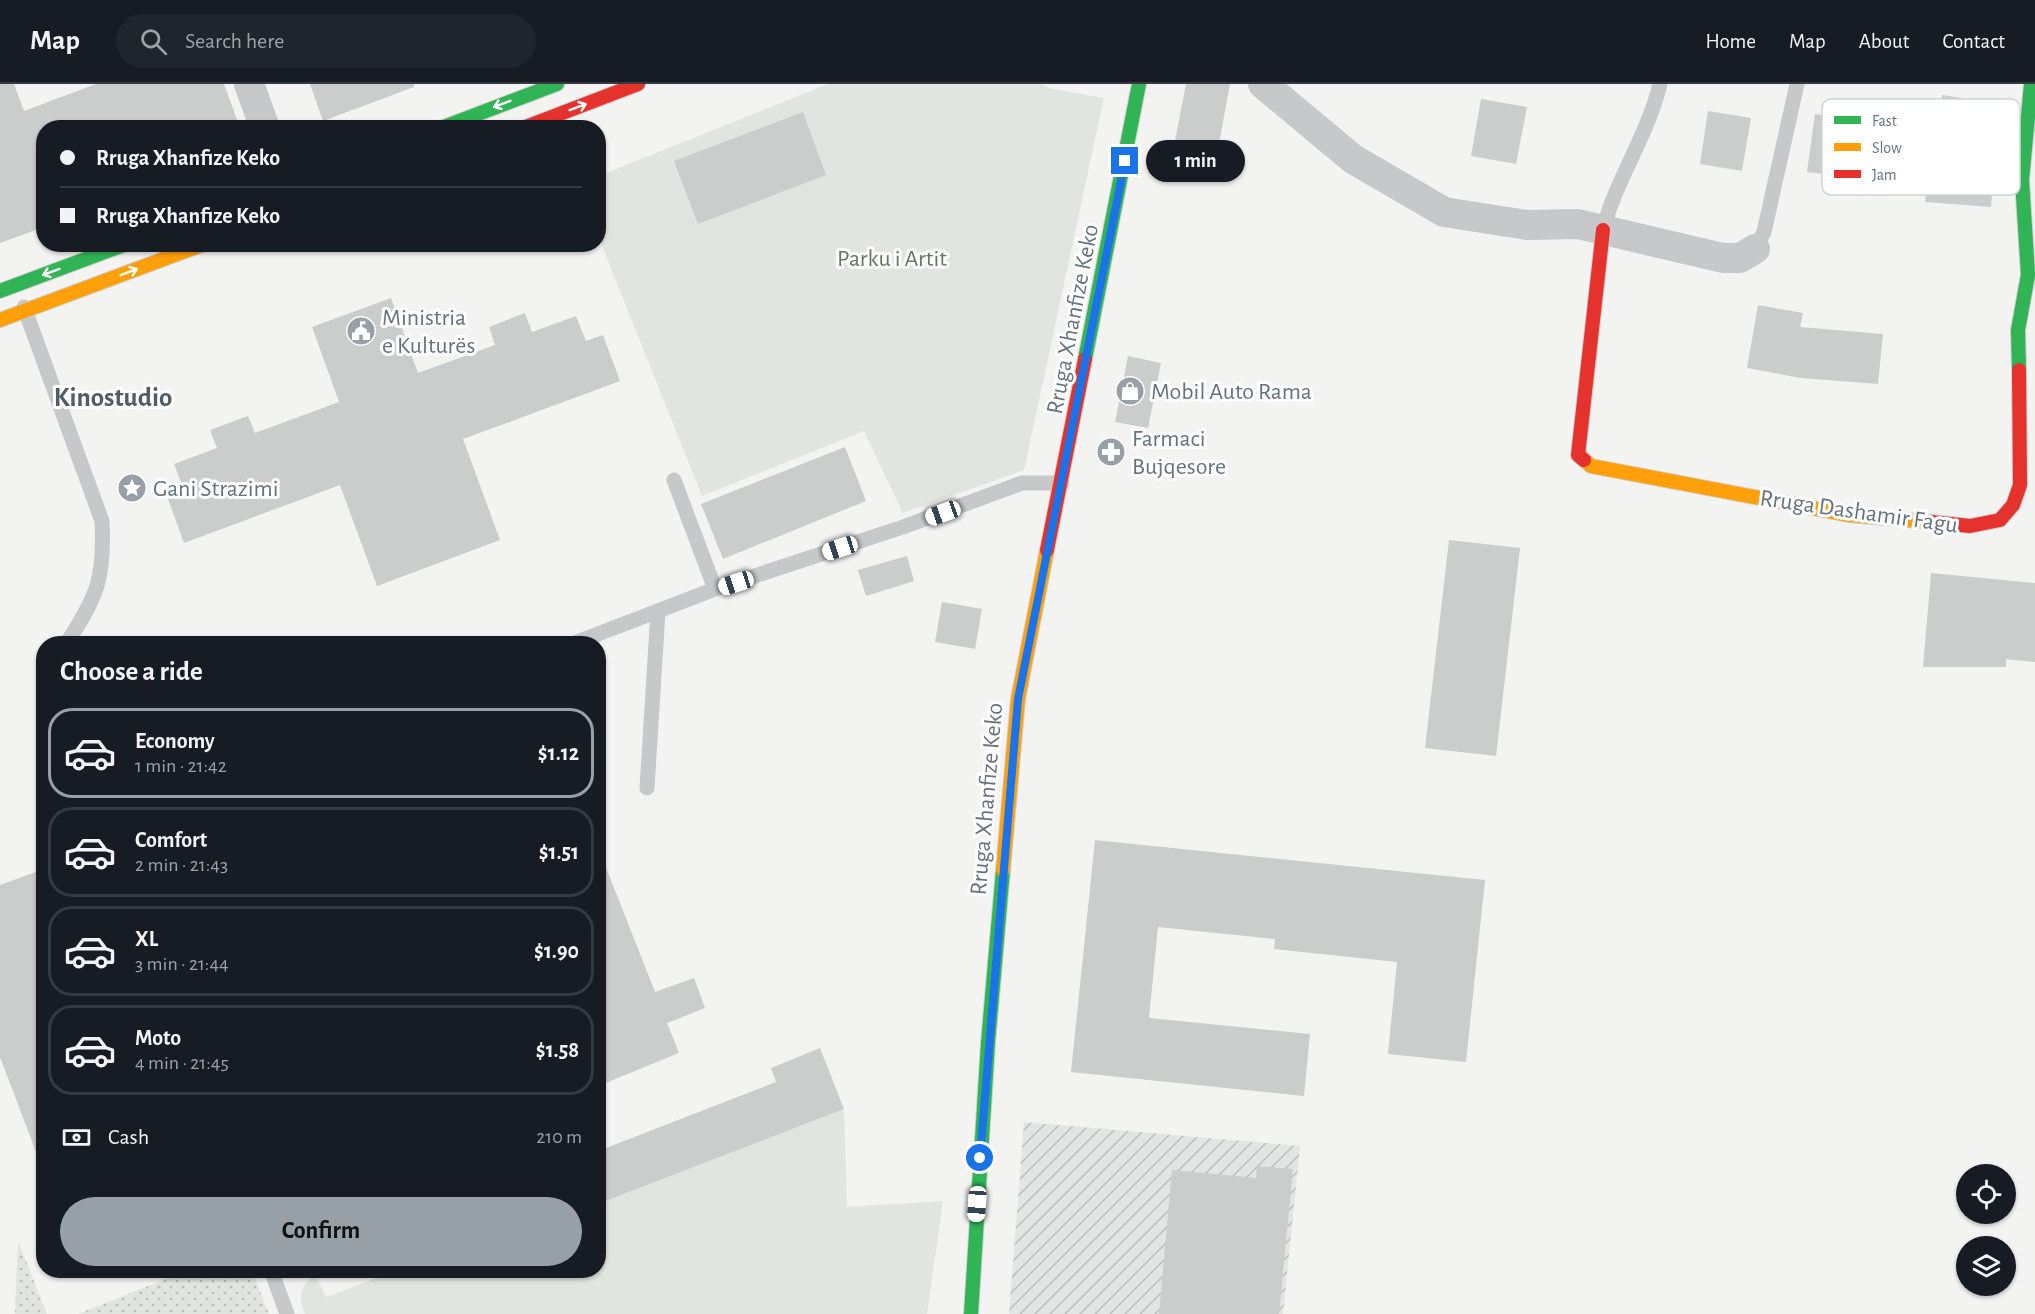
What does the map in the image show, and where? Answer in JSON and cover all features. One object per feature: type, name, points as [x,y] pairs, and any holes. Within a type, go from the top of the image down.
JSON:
[{"type":"main road","points":[[462,120],[557,84]]},
{"type":"main road","points":[[544,120],[638,84]]},
{"type":"main road","name":"Rruga Dashamir Fagu","points":[[1603,230],[1578,455],[1592,466],[1849,514],[1970,526],[2000,520],[2013,505],[2020,485],[2018,330],[2028,275],[2022,180],[2031,84]]},
{"type":"main road","name":"Rruga Xhanfize Keko","points":[[971,1314],[989,1030],[1017,709],[1028,640],[1062,483],[1137,88]]},
{"type":"main road","points":[[0,291],[105,252]]},
{"type":"main road","points":[[0,320],[183,252]]},
{"type":"street","points":[[249,84],[262,120]]},
{"type":"street","points":[[1263,84],[1353,159],[1444,212],[1527,225],[1578,224],[1723,258],[1740,258],[1755,249]]},
{"type":"lane","points":[[1603,230],[1611,201],[1644,130],[1660,84]]},
{"type":"lane","points":[[1755,249],[1766,221],[1797,84]]},
{"type":"lane","points":[[16,285],[102,521],[104,557],[99,588],[71,636]]},
{"type":"lane","points":[[674,480],[715,590]]},
{"type":"lane","points":[[593,636],[715,590],[903,527],[1022,483],[1062,483]]},
{"type":"lane","points":[[647,788],[658,611]]},
{"type":"lane","points":[[274,1278],[287,1314]]},
{"type":"shaded area","points":[[1024,1122],[1300,1146],[1283,1314],[1009,1314]]},
{"type":"green space","name":"Parku i Artit","points":[[828,84],[1042,84],[1048,88],[1104,98],[1024,470],[903,513],[864,431],[702,496],[605,252],[606,173]]},
{"type":"green space","points":[[844,1109],[847,1207],[943,1201],[927,1314],[305,1314],[301,1292],[312,1278],[316,1278],[326,1297],[377,1278],[606,1278],[606,1201]]},
{"type":"green space","points":[[18,1241],[47,1314],[15,1314]]},
{"type":"green space","points":[[168,1278],[255,1278],[269,1314],[78,1314]]},
{"type":"building","points":[[0,84],[14,84],[24,111],[96,84],[224,84],[237,120],[36,120],[36,230],[0,243]]},
{"type":"building","points":[[310,84],[414,84],[414,87],[323,120]]},
{"type":"building","points":[[1186,84],[1230,84],[1218,149],[1175,141]]},
{"type":"building","points":[[1942,95],[1968,99],[1941,99]]},
{"type":"building","points":[[1481,99],[1527,107],[1516,164],[1471,156]]},
{"type":"building","points":[[1708,111],[1751,118],[1742,171],[1700,164]]},
{"type":"building","points":[[803,112],[826,175],[698,224],[674,161]]},
{"type":"building","points":[[1815,114],[1822,115],[1822,174],[1807,172]]},
{"type":"building","points":[[1926,195],[1992,195],[1991,207],[1925,202]]},
{"type":"building","points":[[391,298],[418,373],[495,345],[489,327],[525,313],[532,332],[576,316],[586,341],[603,335],[620,381],[463,439],[500,540],[377,586],[340,485],[184,543],[167,496],[184,490],[174,464],[217,448],[210,430],[248,416],[255,433],[339,402],[312,327]]},
{"type":"building","points":[[1758,305],[1803,313],[1800,327],[1883,334],[1878,384],[1801,378],[1747,368]]},
{"type":"building","points":[[1128,356],[1161,363],[1148,428],[1115,422]]},
{"type":"building","points":[[845,447],[866,501],[723,559],[701,504]]},
{"type":"building","points":[[1449,540],[1520,548],[1496,756],[1425,748]]},
{"type":"building","points":[[907,556],[914,581],[866,596],[858,570]]},
{"type":"building","points":[[1931,573],[2035,583],[2035,662],[2006,659],[2006,667],[1923,667]]},
{"type":"building","points":[[942,602],[982,609],[975,649],[935,642]]},
{"type":"building","points":[[1095,840],[1485,880],[1466,1062],[1388,1054],[1397,962],[1274,949],[1275,939],[1158,927],[1149,1018],[1310,1034],[1304,1096],[1071,1072]]},
{"type":"building","points":[[606,867],[655,992],[694,978],[705,1008],[667,1023],[679,1053],[606,1083]]},
{"type":"building","points":[[36,872],[36,1152],[0,1057],[0,885]]},
{"type":"building","points":[[820,1048],[844,1109],[606,1201],[606,1148],[776,1082],[771,1068]]},
{"type":"building","points":[[1257,1166],[1293,1169],[1279,1314],[1159,1314],[1172,1170],[1256,1178]]},
{"type":"traffic: fast","points":[[462,120],[557,84]]},
{"type":"traffic: fast","points":[[1085,359],[1139,84]]},
{"type":"traffic: fast","points":[[2019,370],[2018,330],[2028,275],[2022,180],[2031,84]]},
{"type":"traffic: fast","points":[[0,291],[105,252]]},
{"type":"traffic: fast","points":[[971,1314],[988,1043],[1003,870]]},
{"type":"traffic: slow","points":[[0,320],[183,252]]},
{"type":"traffic: slow","points":[[1584,460],[1591,466],[1849,515],[1931,522]]},
{"type":"traffic: slow","points":[[1003,870],[1018,699],[1047,550]]},
{"type":"traffic: jam","points":[[544,120],[638,84]]},
{"type":"traffic: jam","points":[[1584,460],[1578,455],[1603,230]]},
{"type":"traffic: jam","points":[[1047,550],[1085,359]]},
{"type":"traffic: jam","points":[[1931,522],[1970,526],[2000,520],[2013,505],[2020,485],[2019,370]]},
{"type":"place","name":"Ministria e Kulturës","points":[[361,331]]},
{"type":"place","name":"Mobil Auto Rama","points":[[1130,391]]},
{"type":"place","name":"Farmaci Bujqesore","points":[[1111,452]]},
{"type":"place","name":"Gani Strazimi","points":[[132,488]]},
{"type":"district","name":"Kinostudio","points":[[113,397]]},
{"type":"route","points":[[980,1158],[1009,785],[1018,699],[1125,161]]}]
